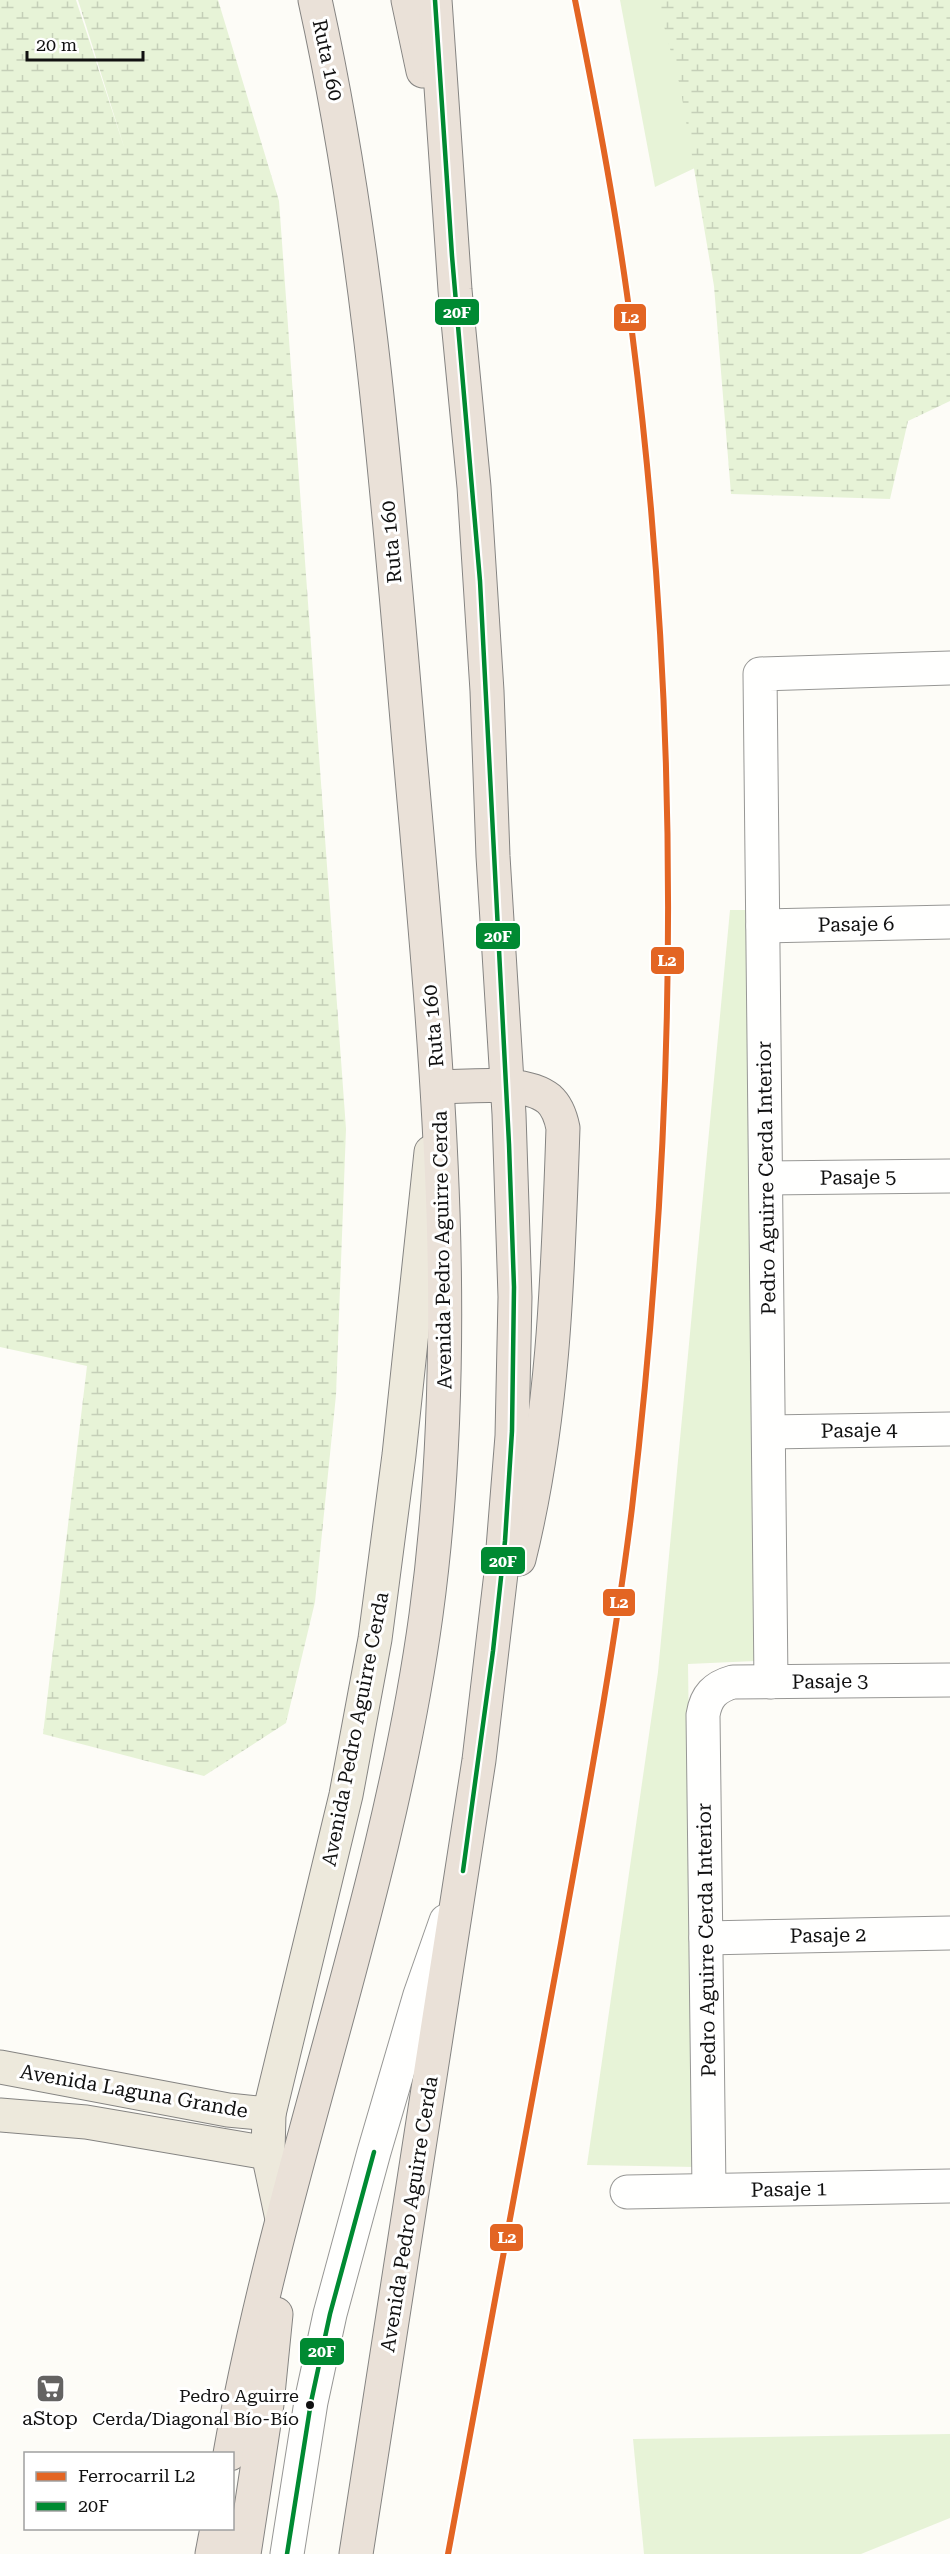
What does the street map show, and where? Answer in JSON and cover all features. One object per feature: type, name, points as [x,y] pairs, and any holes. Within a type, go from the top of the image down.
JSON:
[{"type":"highway","name":"Ruta 160","points":[[315,0],[335,92],[355,214],[379,399],[438,1088]]},
{"type":"highway","points":[[408,0],[428,95],[455,290]]},
{"type":"highway","points":[[435,0],[455,290],[476,521],[507,1086]]},
{"type":"highway","points":[[438,1088],[507,1086],[541,1094],[556,1108],[563,1128],[558,1264],[549,1392],[529,1517],[492,1666]]},
{"type":"highway","name":"Avenida Pedro Aguirre Cerda","points":[[356,2554],[464,1871],[492,1666],[505,1532],[513,1400],[515,1298],[507,1086]]},
{"type":"highway","name":"Avenida Pedro Aguirre Cerda","points":[[230,2452],[254,2331],[386,1828],[412,1710],[439,1510],[446,1369],[447,1299],[438,1088]]},
{"type":"highway","points":[[244,2554],[267,2404],[282,2219]]},
{"type":"highway","points":[[212,2554],[217,2530]]},
{"type":"main road","name":"Avenida Pedro Aguirre Cerda","points":[[282,2219],[268,2153],[269,2114],[346,1796],[375,1639],[398,1466],[438,1088]]},
{"type":"main road","name":"Avenida Laguna Grande","points":[[0,2067],[228,2110],[269,2114]]},
{"type":"main road","name":"Avenida Laguna Grande","points":[[0,2115],[86,2122],[268,2153]]},
{"type":"street","name":"Pedro Aguirre Cerda Interior","points":[[771,1682],[760,674],[950,668]]},
{"type":"street","name":"Pasaje 6","points":[[763,926],[950,922]]},
{"type":"street","name":"Pasaje 5","points":[[766,1178],[950,1176]]},
{"type":"street","name":"Pasaje 4","points":[[769,1432],[950,1429]]},
{"type":"street","name":"Pasaje 3","points":[[712,1692],[722,1685],[733,1682],[950,1680]]},
{"type":"street","name":"Pedro Aguirre Cerda Interior","points":[[709,2190],[704,1715],[705,1703],[712,1692]]},
{"type":"street","points":[[287,2554],[311,2402],[330,2314],[420,1995],[464,1871]]},
{"type":"street","name":"Pasaje 2","points":[[706,1938],[950,1933]]},
{"type":"street","name":"Pasaje 1","points":[[627,2192],[950,2186]]},
{"type":"green space","points":[[0,0],[76,0],[125,150],[78,0],[218,0],[279,201],[346,1129],[336,1395],[315,1602],[286,1723],[204,1776],[43,1734],[87,1366],[0,1347]]},
{"type":"green space","points":[[620,0],[950,0],[808,114],[655,187]]},
{"type":"green space","points":[[657,0],[950,0],[950,401],[908,421],[890,499],[731,494],[714,286],[680,86]]},
{"type":"green space","points":[[730,910],[747,910],[755,1661],[688,1664],[695,2167],[587,2165],[658,1672]]},
{"type":"green space","points":[[950,2434],[950,2518],[861,2554],[644,2554],[633,2439]]},
{"type":"rail line","name":"L2","points":[[448,2554],[561,1943],[608,1672],[632,1508],[647,1361],[658,1214],[665,1067],[668,920],[666,772],[660,625],[648,478],[632,332],[606,165],[575,0]]},
{"type":"transit line","name":"20F","points":[[435,0],[452,256],[480,581],[509,1144],[514,1287],[512,1431],[505,1541],[493,1651],[463,1871]]},
{"type":"transit line","name":"20F","points":[[287,2554],[311,2402],[330,2314],[374,2152]]},
{"type":"place","name":"aStop","points":[[50,2388]]},
{"type":"place","name":"Pedro Aguirre Cerda/Diagonal Bío-Bío","points":[[310,2405]]}]
